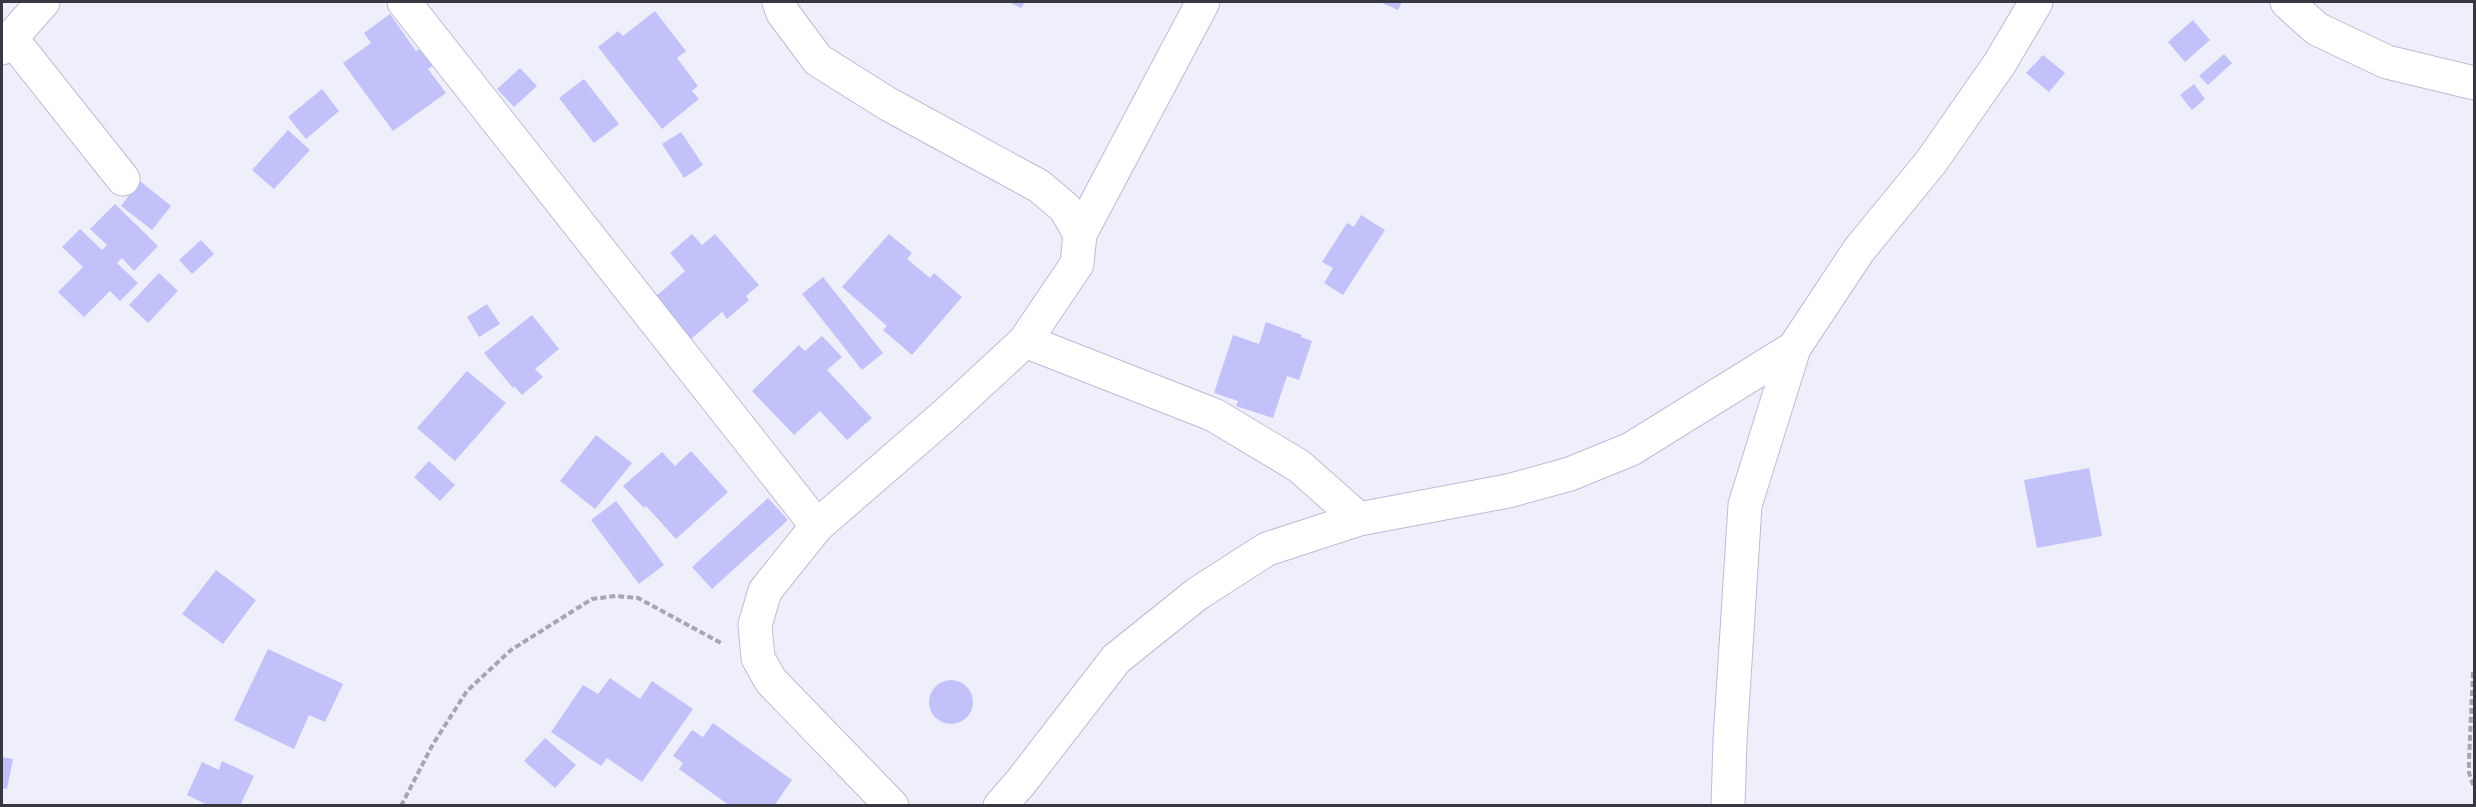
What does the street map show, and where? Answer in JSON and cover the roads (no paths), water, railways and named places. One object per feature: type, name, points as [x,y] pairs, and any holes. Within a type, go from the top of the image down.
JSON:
[{"type":"street","points":[[43,2],[6,43],[123,179]]},
{"type":"street","points":[[404,2],[817,526]]},
{"type":"street","points":[[779,2],[783,13],[818,60],[888,104],[1039,186],[1065,208],[1080,234]]},
{"type":"street","points":[[892,806],[771,681],[758,658],[755,625],[765,591],[817,526],[1026,341],[1077,264],[1080,234],[1203,2]]},
{"type":"street","points":[[1728,806],[1730,741],[1746,505],[1794,348],[1859,250],[1931,162],[2000,63],[2036,2]]},
{"type":"street","points":[[2286,2],[2317,29],[2387,62],[2475,83]]},
{"type":"street","points":[[1026,341],[1214,415],[1299,466],[1359,519]]},
{"type":"street","points":[[1000,806],[1022,782],[1116,659],[1197,594],[1267,549],[1359,519],[1508,491],[1570,474],[1631,449],[1794,348]]}]
